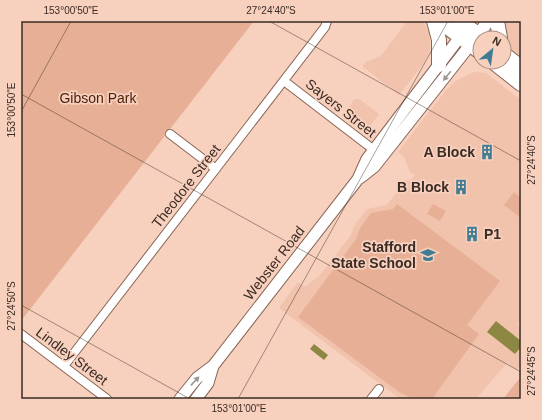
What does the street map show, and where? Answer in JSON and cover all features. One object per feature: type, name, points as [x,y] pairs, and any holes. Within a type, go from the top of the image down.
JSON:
[{"type":"highway","points":[[434,21],[439,40],[439,65]]},
{"type":"highway","points":[[439,21],[471,34]]},
{"type":"highway","points":[[512,60],[521,67]]},
{"type":"highway","points":[[503,70],[521,84]]},
{"type":"main road","name":"Webster Road","points":[[358,179],[366,159],[439,65],[471,34],[488,21]]},
{"type":"main road","name":"Webster Road","points":[[180,399],[197,378],[213,366],[358,179],[374,167],[471,34]]},
{"type":"main road","name":"Webster Road","points":[[196,399],[208,383],[213,366]]},
{"type":"street","name":"Theodore Street","points":[[64,366],[284,81],[325,27],[327,21]]},
{"type":"street","name":"Sayers Street","points":[[284,81],[374,150],[385,153]]},
{"type":"street","points":[[170,134],[216,169]]},
{"type":"street","name":"Lindley Street","points":[[21,334],[107,399]]},
{"type":"street","points":[[371,399],[379,389]]},
{"type":"shaded area","points":[[407,21],[423,21],[429,32],[430,48],[424,63],[399,95],[362,66],[366,62],[381,56]]},
{"type":"shaded area","points":[[501,21],[521,21],[521,63],[512,54],[512,30],[503,30]]},
{"type":"shaded area","name":"Stafford State School","points":[[473,72],[486,73],[521,100],[521,320],[517,325],[521,328],[521,365],[516,370],[507,363],[476,399],[402,399],[279,308],[298,282],[305,287],[320,275],[351,235],[354,226],[367,209],[387,205],[407,179],[410,181],[415,175],[410,172],[404,157],[398,152],[446,90],[456,81]]},
{"type":"shaded area","points":[[355,99],[359,99],[379,114],[367,130],[347,114],[346,111]]},
{"type":"shaded area","points":[[496,321],[521,341],[521,347],[515,354],[487,332]]},
{"type":"shaded area","points":[[314,344],[328,355],[324,360],[310,349]]},
{"type":"green space","name":"Gibson Park","points":[[23,21],[254,21],[21,321],[21,24]]},
{"type":"green space","points":[[514,192],[521,198],[521,218],[504,205]]},
{"type":"green space","points":[[397,204],[500,281],[467,325],[479,334],[432,399],[413,399],[399,392],[298,317],[356,239],[360,228],[371,213],[393,209]]},
{"type":"green space","points":[[433,204],[446,211],[440,221],[427,214]]},
{"type":"green space","points":[[519,379],[521,381],[521,399],[503,399]]},
{"type":"place","name":"A Block","points":[[487,152]]},
{"type":"place","name":"B Block","points":[[461,187]]},
{"type":"place","name":"P1","points":[[472,234]]},
{"type":"place","name":"Stafford State School","points":[[428,255]]}]
